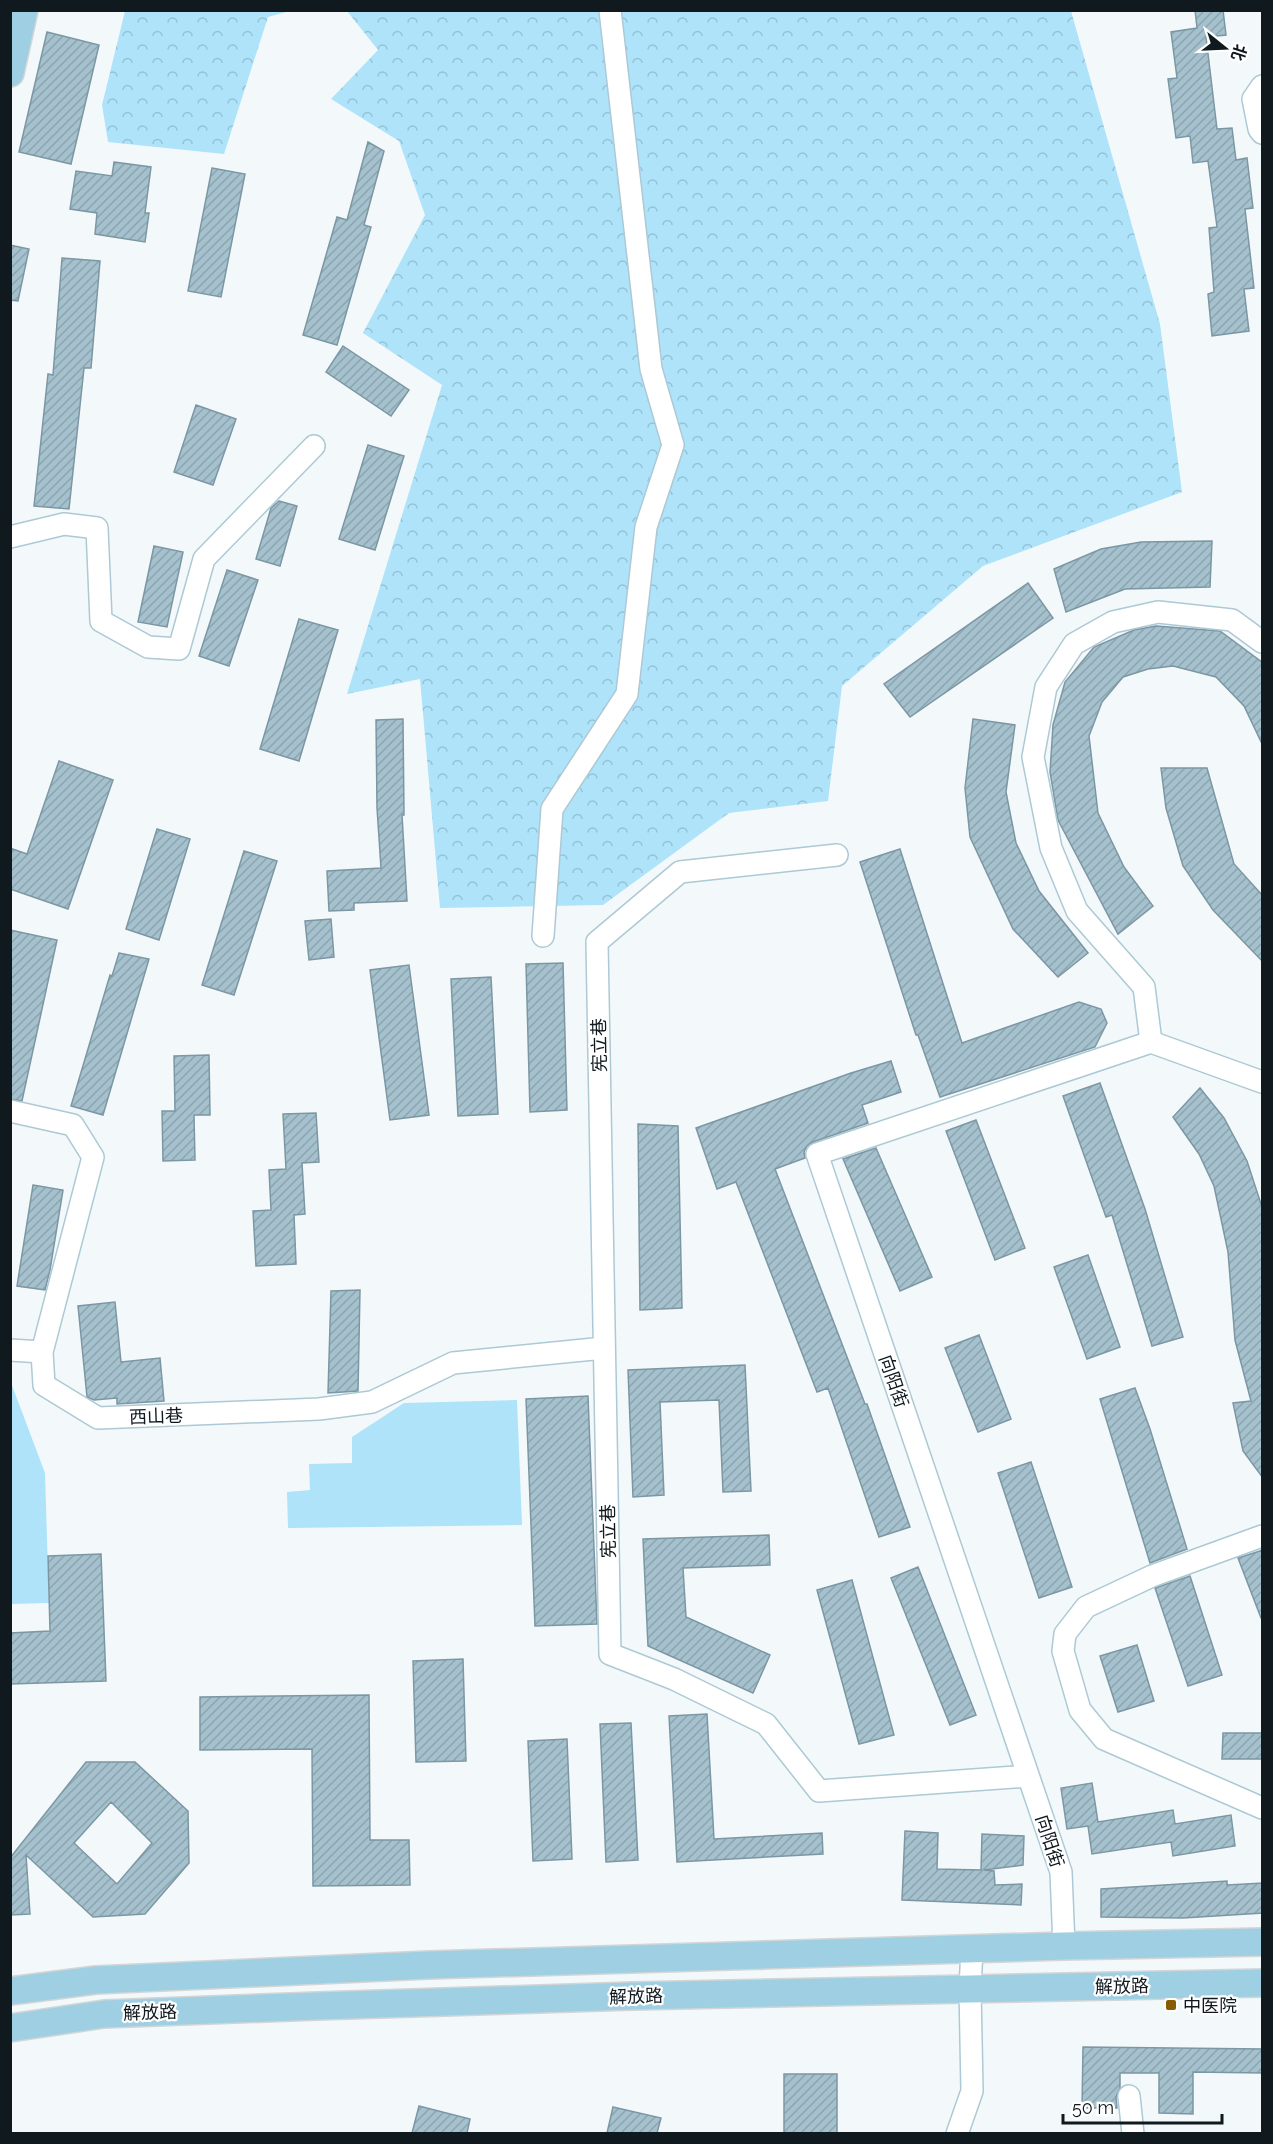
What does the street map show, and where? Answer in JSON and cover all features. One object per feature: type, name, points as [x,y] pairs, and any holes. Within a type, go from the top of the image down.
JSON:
[{"type":"main road","points":[[10,73],[24,10]]},
{"type":"main road","name":"解放路","points":[[10,1991],[96,1980],[429,1965],[1263,1942]]},
{"type":"main road","name":"解放路","points":[[10,2028],[104,2014],[222,2009],[621,1996],[1263,1983]]},
{"type":"street","points":[[543,936],[552,809],[627,694],[646,527],[673,445],[651,369],[610,10]]},
{"type":"street","points":[[1263,86],[1253,99],[1263,133]]},
{"type":"street","points":[[10,537],[64,524],[97,528],[101,621],[148,647],[179,649],[204,558],[314,446]]},
{"type":"street","points":[[1263,642],[1232,620],[1158,612],[1113,621],[1074,644],[1046,687],[1033,757],[1051,848],[1077,911],[1144,987],[1151,1042],[1263,1082]]},
{"type":"street","name":"宪立巷","points":[[837,855],[680,872],[597,942],[610,1654],[674,1679],[766,1724],[819,1791],[1028,1776]]},
{"type":"street","name":"向阳街","points":[[1064,1946],[1061,1872],[817,1154],[1151,1042]]},
{"type":"street","name":"西山巷","points":[[10,1112],[73,1125],[93,1157],[42,1352],[44,1385],[98,1418],[319,1409],[372,1402],[453,1363],[604,1348]]},
{"type":"street","points":[[10,1350],[42,1352]]},
{"type":"street","points":[[1263,1536],[1152,1576],[1086,1608],[1065,1634],[1063,1651],[1080,1710],[1104,1739],[1263,1808]]},
{"type":"street","points":[[957,2133],[972,2091],[970,1988],[972,1949]]},
{"type":"street","points":[[1129,2096],[1133,2133]]},
{"type":"green space","points":[[125,11],[290,11],[268,17],[224,154],[108,142],[102,105]]},
{"type":"green space","points":[[347,11],[1071,11],[1160,324],[1182,492],[983,566],[842,686],[828,801],[729,813],[603,905],[440,908],[420,679],[347,694],[442,385],[363,333],[425,215],[399,141],[331,99],[378,50]]},
{"type":"green space","points":[[10,1380],[45,1473],[49,1603],[11,1604]]},
{"type":"green space","points":[[517,1400],[522,1525],[288,1528],[287,1492],[310,1490],[309,1464],[352,1463],[352,1437],[404,1403]]},
{"type":"building","points":[[1195,10],[1223,10],[1226,35],[1206,37],[1217,129],[1232,128],[1236,160],[1247,158],[1253,208],[1245,209],[1254,288],[1244,289],[1249,331],[1212,336],[1208,294],[1214,292],[1209,228],[1217,227],[1208,161],[1193,163],[1190,136],[1176,138],[1168,79],[1177,78],[1171,32],[1197,28]]},
{"type":"building","points":[[47,32],[99,45],[71,164],[19,152]]},
{"type":"building","points":[[368,142],[384,151],[364,225],[371,227],[337,345],[303,335],[337,217],[347,220]]},
{"type":"building","points":[[114,162],[151,167],[145,213],[149,213],[145,242],[95,234],[97,213],[70,209],[76,171],[112,176]]},
{"type":"building","points":[[212,168],[245,174],[221,297],[188,291]]},
{"type":"building","points":[[10,245],[29,249],[18,301],[10,300]]},
{"type":"building","points":[[62,258],[100,261],[91,368],[84,368],[69,509],[34,506],[48,374],[53,375]]},
{"type":"building","points":[[343,346],[409,390],[391,416],[326,372]]},
{"type":"building","points":[[196,405],[236,419],[213,485],[174,472]]},
{"type":"building","points":[[368,445],[404,456],[375,550],[339,539]]},
{"type":"building","points":[[279,501],[297,506],[280,566],[256,559],[271,508]]},
{"type":"building","points":[[1212,541],[1210,587],[1125,589],[1066,612],[1054,569],[1101,549],[1141,542]]},
{"type":"building","points":[[154,546],[183,552],[167,627],[138,622]]},
{"type":"building","points":[[227,570],[258,580],[229,666],[199,656]]},
{"type":"building","points":[[1028,583],[1053,618],[910,717],[884,684]]},
{"type":"building","points":[[299,619],[338,630],[299,761],[260,749]]},
{"type":"building","points":[[1156,626],[1220,631],[1263,663],[1263,746],[1244,706],[1216,677],[1173,666],[1148,669],[1123,677],[1102,702],[1089,736],[1098,813],[1124,867],[1153,906],[1118,934],[1058,820],[1050,772],[1053,725],[1065,682],[1094,647],[1134,630]]},
{"type":"building","points":[[403,719],[404,815],[402,815],[407,901],[354,903],[354,910],[329,911],[327,871],[381,868],[377,808],[376,720]]},
{"type":"building","points":[[973,719],[1015,725],[1006,792],[1016,843],[1039,891],[1088,953],[1058,977],[1013,929],[970,837],[965,788]]},
{"type":"building","points":[[59,761],[113,780],[68,909],[10,889],[10,848],[27,854]]},
{"type":"building","points":[[1161,768],[1207,768],[1234,864],[1263,896],[1263,962],[1213,910],[1183,866],[1166,808]]},
{"type":"building","points":[[157,829],[190,839],[159,940],[126,929]]},
{"type":"building","points":[[900,849],[962,1043],[1079,1002],[1101,1009],[1107,1023],[1095,1047],[940,1097],[918,1035],[916,1035],[860,862]]},
{"type":"building","points":[[244,851],[277,861],[234,995],[202,985]]},
{"type":"building","points":[[331,919],[334,957],[309,960],[305,921]]},
{"type":"building","points":[[10,930],[57,940],[22,1101],[10,1099]]},
{"type":"building","points":[[119,953],[149,959],[103,1115],[71,1106],[110,975],[112,976]]},
{"type":"building","points":[[563,963],[567,1110],[530,1112],[526,964]]},
{"type":"building","points":[[409,965],[429,1115],[390,1120],[370,970]]},
{"type":"building","points":[[491,977],[498,1114],[458,1116],[451,979]]},
{"type":"building","points":[[209,1055],[210,1115],[194,1115],[195,1160],[163,1161],[162,1111],[175,1111],[174,1056]]},
{"type":"building","points":[[891,1061],[901,1092],[862,1105],[868,1123],[813,1142],[804,1152],[805,1158],[775,1169],[865,1404],[867,1404],[910,1527],[879,1537],[828,1388],[817,1392],[736,1182],[717,1189],[696,1128]]},
{"type":"building","points":[[1100,1083],[1145,1209],[1183,1337],[1152,1346],[1112,1215],[1106,1217],[1063,1096]]},
{"type":"building","points":[[1200,1088],[1224,1118],[1247,1161],[1262,1207],[1263,1478],[1243,1451],[1233,1403],[1251,1401],[1235,1340],[1228,1252],[1214,1186],[1199,1154],[1173,1117]]},
{"type":"building","points":[[316,1113],[319,1162],[302,1163],[305,1214],[294,1215],[296,1264],[256,1266],[253,1211],[271,1210],[269,1170],[286,1169],[283,1114]]},
{"type":"building","points":[[976,1120],[1025,1248],[995,1260],[946,1131]]},
{"type":"building","points":[[638,1124],[678,1126],[682,1308],[640,1310]]},
{"type":"building","points":[[876,1148],[932,1277],[900,1291],[843,1159]]},
{"type":"building","points":[[33,1185],[63,1190],[45,1290],[17,1286]]},
{"type":"building","points":[[1088,1255],[1120,1347],[1087,1359],[1054,1267]]},
{"type":"building","points":[[360,1290],[358,1391],[328,1393],[331,1291]]},
{"type":"building","points":[[115,1302],[121,1362],[160,1358],[164,1401],[117,1404],[117,1398],[94,1400],[87,1397],[78,1306]]},
{"type":"building","points":[[979,1335],[1011,1419],[978,1432],[945,1348]]},
{"type":"building","points":[[745,1365],[751,1491],[723,1492],[719,1400],[660,1402],[664,1495],[633,1497],[628,1370]]},
{"type":"building","points":[[1135,1388],[1187,1549],[1150,1563],[1100,1399]]},
{"type":"building","points":[[588,1396],[597,1624],[535,1626],[526,1399]]},
{"type":"building","points":[[1031,1462],[1072,1587],[1039,1598],[998,1473]]},
{"type":"building","points":[[769,1535],[770,1565],[683,1568],[686,1617],[770,1655],[753,1693],[648,1646],[643,1539]]},
{"type":"building","points":[[1263,1550],[1263,1618],[1261,1618],[1238,1558]]},
{"type":"building","points":[[101,1554],[106,1681],[10,1684],[10,1633],[50,1631],[48,1556]]},
{"type":"building","points":[[918,1567],[976,1715],[950,1725],[891,1578]]},
{"type":"building","points":[[1190,1576],[1222,1675],[1188,1686],[1155,1588]]},
{"type":"building","points":[[852,1580],[894,1735],[859,1744],[817,1590]]},
{"type":"building","points":[[1137,1645],[1154,1701],[1118,1712],[1100,1656]]},
{"type":"building","points":[[463,1659],[466,1761],[416,1762],[413,1661]]},
{"type":"building","points":[[369,1695],[370,1840],[409,1840],[410,1885],[313,1886],[312,1749],[200,1750],[200,1697]]},
{"type":"building","points":[[707,1714],[714,1839],[822,1833],[823,1854],[677,1862],[669,1716]]},
{"type":"building","points":[[631,1723],[638,1860],[606,1862],[600,1724]]},
{"type":"building","points":[[1223,1733],[1263,1733],[1263,1759],[1222,1759]]},
{"type":"building","points":[[567,1739],[572,1859],[533,1861],[528,1741]]},
{"type":"building","points":[[86,1762],[135,1762],[188,1811],[189,1863],[145,1914],[93,1917],[26,1855],[30,1914],[10,1915],[10,1858]],"holes":[[[111,1802],[152,1843],[117,1884],[74,1843]]]},
{"type":"building","points":[[1092,1783],[1098,1822],[1173,1810],[1175,1824],[1231,1815],[1235,1846],[1173,1856],[1171,1842],[1092,1854],[1088,1826],[1067,1829],[1061,1788]]},
{"type":"building","points":[[905,1831],[938,1833],[937,1869],[981,1870],[982,1834],[1024,1836],[1023,1865],[984,1870],[994,1871],[995,1885],[1022,1884],[1021,1905],[902,1900]]},
{"type":"building","points":[[1227,1881],[1227,1885],[1263,1883],[1263,1913],[1183,1918],[1101,1917],[1101,1889]]},
{"type":"building","points":[[1083,2047],[1263,2049],[1263,2073],[1193,2072],[1193,2114],[1159,2113],[1159,2073],[1120,2073],[1120,2088],[1116,2097],[1117,2108],[1082,2108]]},
{"type":"building","points":[[784,2074],[837,2074],[837,2133],[784,2133]]},
{"type":"building","points":[[419,2106],[470,2119],[467,2133],[412,2133]]},
{"type":"building","points":[[613,2107],[661,2118],[657,2133],[607,2133]]},
{"type":"place","name":"中医院","points":[[1171,2005]]}]
